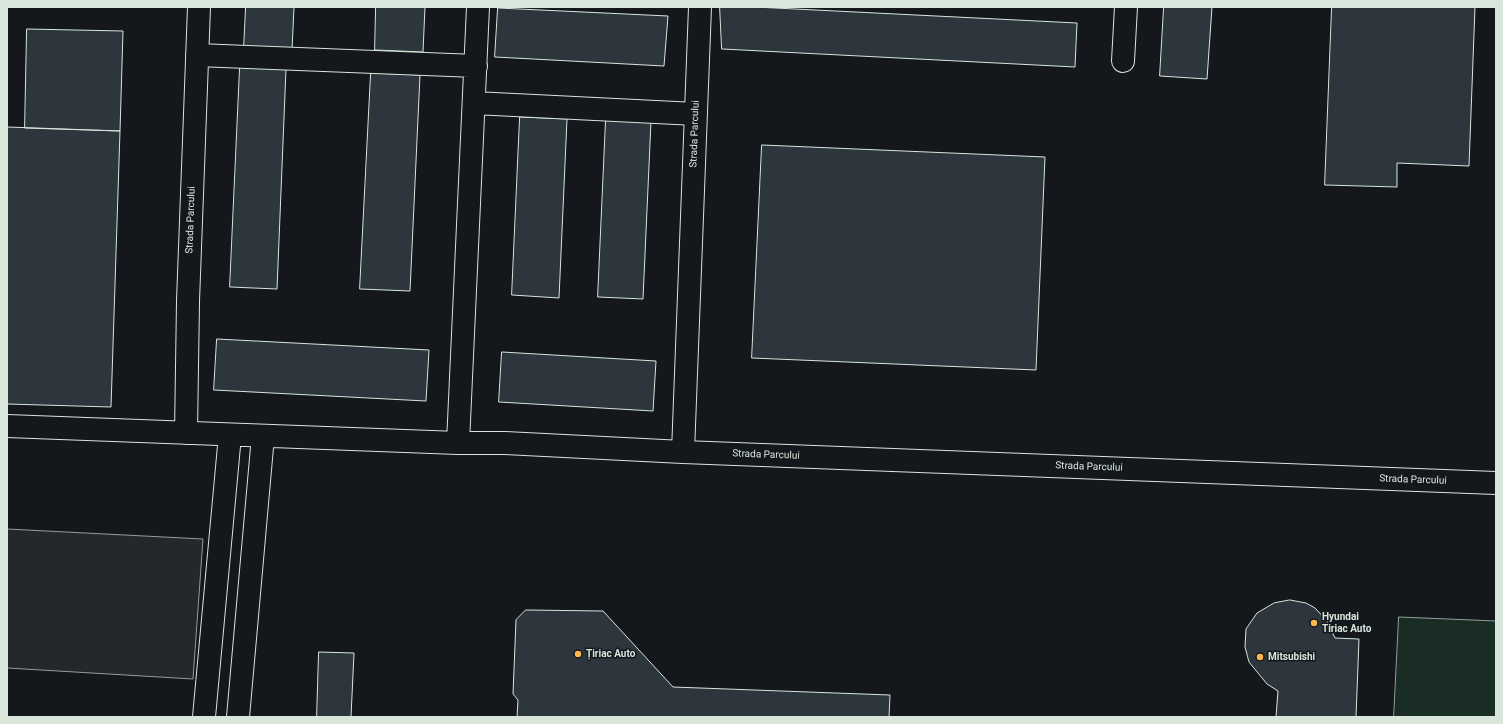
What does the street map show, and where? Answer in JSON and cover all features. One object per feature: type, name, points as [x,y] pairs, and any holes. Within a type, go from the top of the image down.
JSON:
[{"type":"street","name":"Strada Parcului","points":[[186,433],[188,302],[199,7]]},
{"type":"street","points":[[458,443],[478,7]]},
{"type":"street","name":"Strada Parcului","points":[[683,452],[700,7]]},
{"type":"street","points":[[1123,61],[1126,7]]},
{"type":"street","points":[[197,55],[476,66]]},
{"type":"street","points":[[474,103],[696,114]]},
{"type":"street","name":"Strada Parcului","points":[[7,426],[458,443],[505,443],[683,452],[1496,483]]},
{"type":"street","points":[[204,717],[230,435]]},
{"type":"street","points":[[238,717],[263,436]]},
{"type":"green space","points":[[1399,617],[1496,621],[1496,717],[1394,717]]},
{"type":"shaded area","points":[[7,529],[203,539],[193,679],[7,668]]},
{"type":"building","points":[[246,7],[294,7],[292,50],[244,48]]},
{"type":"building","points":[[376,7],[425,7],[423,52],[375,50]]},
{"type":"building","points":[[720,7],[755,7],[1077,23],[1075,67],[722,49]]},
{"type":"building","points":[[1164,7],[1212,7],[1207,79],[1160,76]]},
{"type":"building","points":[[1332,7],[1475,7],[1469,166],[1397,163],[1397,187],[1325,185]]},
{"type":"building","points":[[498,8],[668,16],[664,66],[495,57]]},
{"type":"building","points":[[27,29],[123,31],[120,131],[25,128]]},
{"type":"building","points":[[240,67],[286,69],[277,289],[230,287]]},
{"type":"building","points":[[371,73],[420,75],[410,291],[360,289]]},
{"type":"building","points":[[520,117],[567,119],[559,298],[512,295]]},
{"type":"building","points":[[606,119],[651,121],[643,299],[598,297]]},
{"type":"building","points":[[7,127],[120,131],[111,407],[7,404]]},
{"type":"building","points":[[762,145],[1045,157],[1036,370],[752,358]]},
{"type":"building","points":[[217,339],[429,350],[426,401],[214,390]]},
{"type":"building","points":[[502,352],[656,361],[653,411],[499,402]]},
{"type":"building","points":[[1290,600],[1306,603],[1315,608],[1327,621],[1335,638],[1359,639],[1356,717],[1276,717],[1278,691],[1267,684],[1249,662],[1245,647],[1246,629],[1257,613],[1274,603]]},
{"type":"building","name":"Țiriac Auto","points":[[526,610],[603,611],[673,687],[890,695],[889,717],[517,717],[518,700],[513,694],[516,620]]},
{"type":"building","points":[[319,652],[354,653],[351,717],[317,717]]},
{"type":"place","name":"Hyundai Tiriac Auto","points":[[1314,623]]},
{"type":"place","name":"Țiriac Auto","points":[[578,654]]},
{"type":"place","name":"Mitsubishi","points":[[1260,657]]}]
